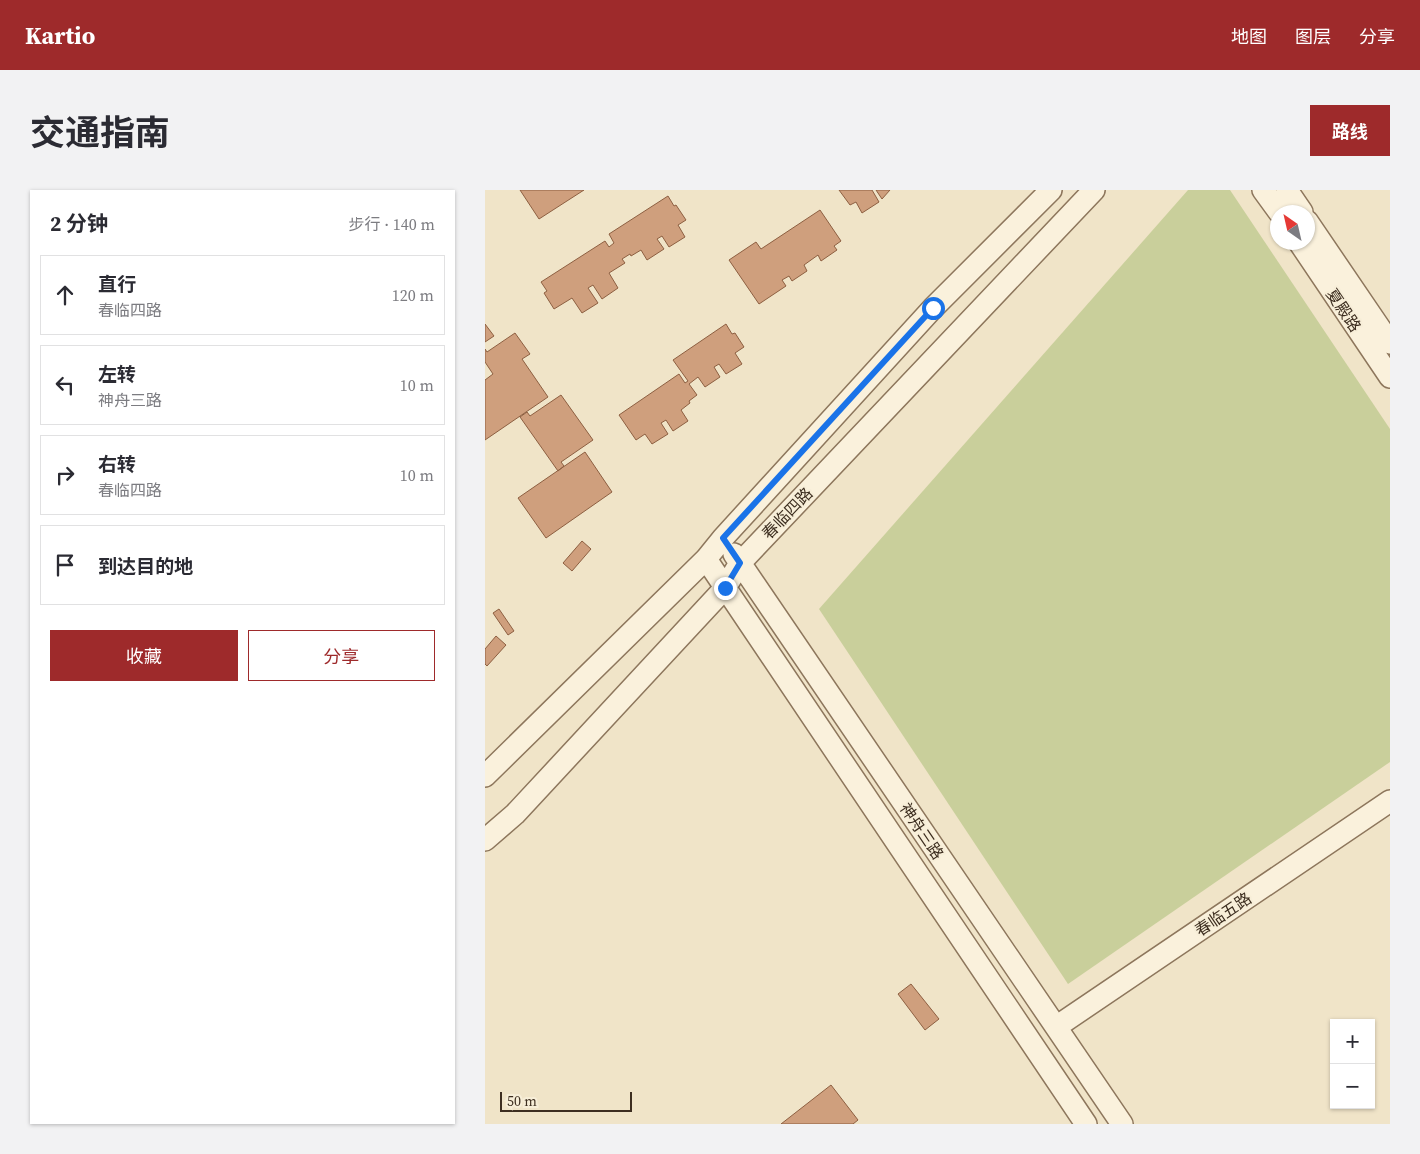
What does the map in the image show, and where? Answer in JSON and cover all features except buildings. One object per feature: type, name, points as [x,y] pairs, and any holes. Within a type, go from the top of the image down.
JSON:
[{"type":"street","name":"春临四路","points":[[485,776],[706,559],[933,308],[1051,190]]},
{"type":"street","name":"春临四路","points":[[485,840],[515,814],[725,588],[740,563],[1094,190]]},
{"type":"street","points":[[1263,190],[1274,205]]},
{"type":"street","points":[[1287,190],[1297,205]]},
{"type":"street","name":"夏殿路","points":[[1315,233],[1390,343]]},
{"type":"street","name":"夏殿路","points":[[1304,250],[1390,377]]},
{"type":"street","name":"神舟三路","points":[[723,538],[1121,1124]]},
{"type":"street","name":"神舟三路","points":[[706,559],[1086,1124]]},
{"type":"street","name":"春临五路","points":[[1056,1027],[1390,801]]},
{"type":"green space","points":[[1188,190],[1230,190],[1390,429],[1390,762],[1068,984],[819,609]]},
{"type":"route","points":[[725,588],[740,563],[723,538],[933,308]]}]
